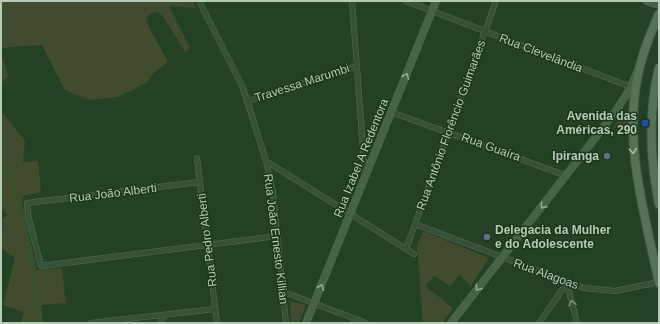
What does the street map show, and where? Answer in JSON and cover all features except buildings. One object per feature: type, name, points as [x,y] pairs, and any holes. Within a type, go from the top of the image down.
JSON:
[{"type":"main road","name":"Rua Izabel A Redentora","points":[[306,323],[436,1]]},
{"type":"main road","points":[[647,1],[659,5]]},
{"type":"main road","points":[[451,323],[567,176],[616,111],[631,87],[659,14]]},
{"type":"main road","points":[[642,57],[635,95],[633,148],[636,174],[659,282]]},
{"type":"main road","points":[[659,68],[653,104],[651,143],[654,176],[659,204]]},
{"type":"street","name":"Rua João Ernesto Killian","points":[[199,1],[238,76],[248,101],[266,161],[273,194],[286,323]]},
{"type":"street","points":[[352,1],[365,177]]},
{"type":"street","name":"Rua Clevelândia","points":[[406,1],[631,87]]},
{"type":"street","name":"Rua Antônio Florêncio Guimarães","points":[[406,249],[496,1]]},
{"type":"street","name":"Travessa Marumbi","points":[[248,101],[357,66]]},
{"type":"street","name":"Rua Guaíra","points":[[391,112],[567,176]]},
{"type":"street","name":"Rua Pedro Alberti","points":[[197,158],[217,323]]},
{"type":"street","points":[[266,161],[414,254]]},
{"type":"street","name":"Rua João Alberti","points":[[200,182],[27,203],[28,215],[41,266],[207,245]]},
{"type":"street","name":"Rua Alagoas","points":[[415,224],[567,283],[592,290],[615,291],[659,282]]},
{"type":"street","points":[[207,245],[277,236]]},
{"type":"street","points":[[539,323],[567,283]]},
{"type":"street","points":[[567,283],[576,323]]},
{"type":"street","points":[[284,292],[366,323]]},
{"type":"street","points":[[91,323],[215,309]]},
{"type":"street","points":[[160,323],[164,315]]},
{"type":"green space","points":[[1,1],[192,1],[196,8],[169,6],[190,48],[185,52],[163,16],[156,12],[150,14],[146,18],[148,25],[168,62],[155,72],[146,83],[118,97],[89,100],[65,90],[42,45],[1,48]]},
{"type":"green space","points":[[1,55],[9,77],[1,83]]},
{"type":"green space","points":[[1,111],[25,141],[23,162],[38,161],[41,192],[23,196],[22,203],[37,270],[62,268],[66,303],[41,305],[43,323],[21,323],[24,312],[3,305],[15,258],[1,248],[1,231],[3,229],[2,220],[7,215],[1,207]]},
{"type":"green space","points":[[622,113],[631,113],[630,134],[624,134],[624,128],[613,128]]},
{"type":"green space","points":[[423,231],[489,258],[471,286],[459,275],[450,286],[434,276],[425,286],[453,308],[442,323],[423,323],[417,246]]},
{"type":"green space","points":[[290,301],[306,305],[299,323],[291,323]]},
{"type":"waterway","points":[[1,162],[11,174],[14,190],[25,221],[30,243],[31,262],[34,270],[32,289],[37,298],[39,317],[42,323]]},
{"type":"place","name":"Avenida das Américas, 290","points":[[645,123]]},
{"type":"place","name":"Ipiranga","points":[[607,156]]},
{"type":"place","name":"Delegacia da Mulher e do Adolescente","points":[[487,237]]}]
